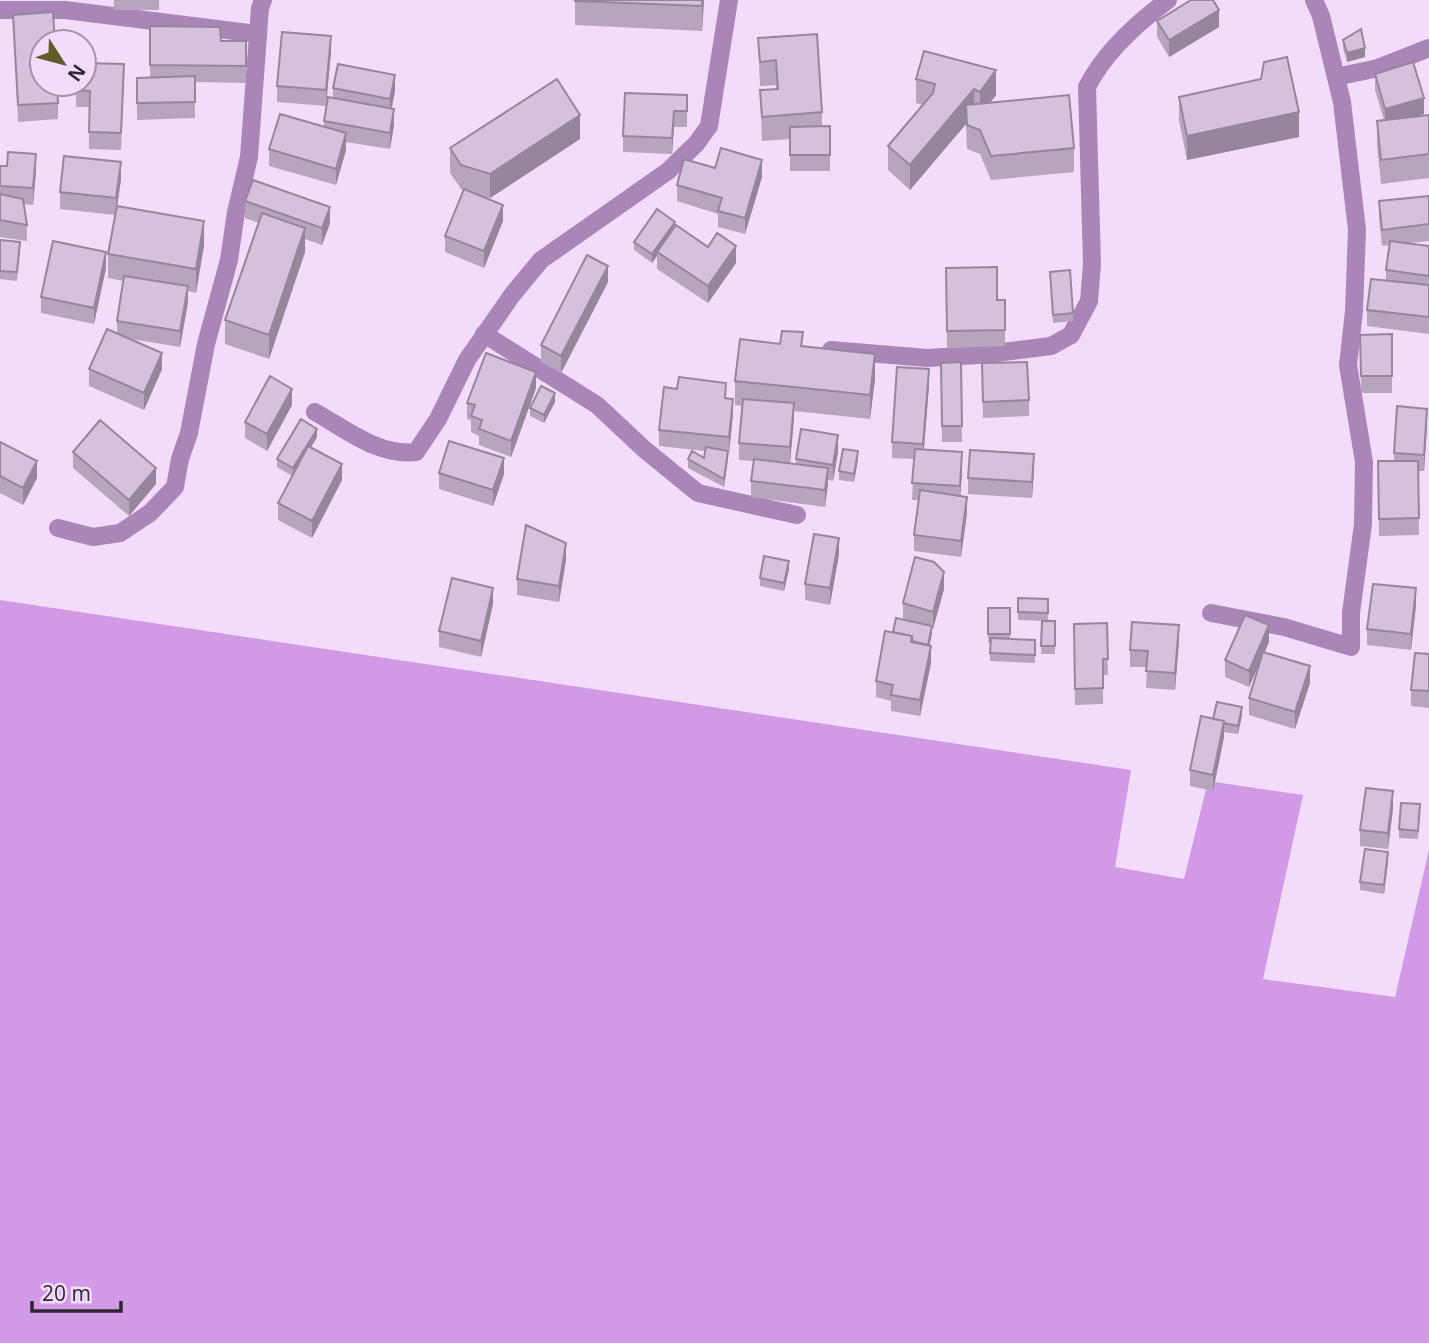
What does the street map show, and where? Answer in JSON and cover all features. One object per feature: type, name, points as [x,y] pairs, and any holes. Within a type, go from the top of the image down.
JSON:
[{"type":"street","points":[[58,528],[93,537],[120,533],[150,513],[175,487],[180,459],[189,433],[206,344],[229,260],[236,212],[249,158],[260,8],[263,0]]},
{"type":"street","points":[[315,412],[383,450],[400,454],[416,452],[424,442],[467,360],[512,295],[541,260],[668,171],[696,144],[709,126],[729,0]]},
{"type":"street","points":[[831,350],[927,358],[979,355],[1051,346],[1071,335],[1089,301],[1092,264],[1087,87],[1096,70],[1119,43],[1168,0]]},
{"type":"street","points":[[1211,612],[1284,627],[1351,648],[1351,613],[1363,524],[1364,461],[1348,365],[1354,311],[1357,230],[1342,102],[1321,16],[1314,0]]},
{"type":"street","points":[[0,10],[65,10],[258,34]]},
{"type":"street","points":[[1336,77],[1378,68],[1429,48]]},
{"type":"street","points":[[484,334],[597,405],[644,449],[698,493],[797,515]]},
{"type":"shaded area","points":[[0,600],[1131,770],[1115,867],[1184,879],[1208,781],[1303,795],[1263,979],[1395,997],[1429,850],[1429,1343],[0,1343]]},
{"type":"building","points":[[702,0],[702,6],[575,1]]},
{"type":"building","points":[[1191,0],[1213,0],[1219,10],[1169,40],[1157,21]]},
{"type":"building","points":[[53,12],[54,28],[28,28],[28,98],[58,98],[58,103],[18,105],[13,15]]},
{"type":"building","points":[[150,26],[220,27],[221,41],[246,41],[246,66],[150,65]]},
{"type":"building","points":[[1361,29],[1365,48],[1347,53],[1343,40]]},
{"type":"building","points":[[282,32],[331,36],[326,90],[277,86]]},
{"type":"building","points":[[817,34],[822,112],[762,117],[760,90],[778,89],[776,60],[760,62],[758,38]]},
{"type":"building","points":[[924,51],[996,70],[980,92],[974,89],[910,165],[888,146],[933,93],[935,84],[916,79]]},
{"type":"building","points":[[1287,57],[1299,112],[1187,136],[1179,97],[1261,79],[1264,62]]},
{"type":"building","points":[[1413,62],[1424,98],[1385,109],[1375,74]]},
{"type":"building","points":[[98,63],[124,64],[121,133],[89,132],[90,98],[98,98]]},
{"type":"building","points":[[338,64],[395,75],[390,99],[333,88]]},
{"type":"building","points":[[195,76],[195,102],[137,103],[137,78]]},
{"type":"building","points":[[557,79],[580,115],[490,174],[461,165],[450,148]]},
{"type":"building","points":[[625,93],[687,95],[687,111],[674,111],[672,138],[623,136]]},
{"type":"building","points":[[1069,95],[1074,148],[991,156],[980,130],[967,125],[966,105]]},
{"type":"building","points":[[328,97],[394,109],[390,133],[324,121]]},
{"type":"building","points":[[280,114],[346,133],[336,169],[269,149]]},
{"type":"building","points":[[1429,115],[1429,154],[1381,160],[1377,121]]},
{"type":"building","points":[[830,126],[830,155],[790,155],[790,127]]},
{"type":"building","points":[[721,148],[762,160],[745,218],[718,211],[722,198],[677,185],[684,159],[715,168]]},
{"type":"building","points":[[8,152],[36,154],[33,188],[0,186],[0,166],[7,166]]},
{"type":"building","points":[[64,156],[121,162],[116,198],[60,192]]},
{"type":"building","points":[[253,180],[330,207],[322,228],[245,201]]},
{"type":"building","points":[[464,189],[503,205],[484,251],[445,236]]},
{"type":"building","points":[[0,194],[23,199],[27,225],[0,220]]},
{"type":"building","points":[[1429,196],[1429,224],[1382,230],[1379,201]]},
{"type":"building","points":[[117,206],[204,221],[196,269],[108,254]]},
{"type":"building","points":[[657,209],[675,222],[652,254],[634,242]]},
{"type":"building","points":[[262,213],[305,228],[269,335],[225,320]]},
{"type":"building","points":[[676,225],[708,247],[717,233],[736,246],[708,286],[657,252]]},
{"type":"building","points":[[0,240],[20,242],[17,272],[0,271]]},
{"type":"building","points":[[53,241],[106,252],[94,308],[41,297]]},
{"type":"building","points":[[1390,241],[1429,246],[1429,276],[1386,270]]},
{"type":"building","points":[[587,255],[608,266],[561,356],[541,345]]},
{"type":"building","points":[[997,267],[997,300],[1005,300],[1005,330],[947,331],[946,268]]},
{"type":"building","points":[[1070,270],[1073,313],[1053,315],[1050,272]]},
{"type":"building","points":[[124,276],[188,286],[180,331],[117,321]]},
{"type":"building","points":[[1371,279],[1429,285],[1429,317],[1367,310]]},
{"type":"building","points":[[107,329],[162,353],[144,393],[89,369]]},
{"type":"building","points":[[782,331],[803,332],[801,346],[875,354],[870,395],[735,381],[740,339],[780,344]]},
{"type":"building","points":[[1392,334],[1392,376],[1361,376],[1360,335]]},
{"type":"building","points":[[486,353],[536,372],[511,441],[479,429],[482,420],[471,416],[475,405],[467,403]]},
{"type":"building","points":[[961,362],[962,426],[942,426],[941,363]]},
{"type":"building","points":[[1027,362],[1029,400],[983,402],[982,363]]},
{"type":"building","points":[[897,367],[929,369],[923,444],[892,442]]},
{"type":"building","points":[[270,376],[292,389],[267,434],[245,422]]},
{"type":"building","points":[[679,377],[726,383],[725,398],[733,399],[729,437],[659,430],[664,387],[677,389]]},
{"type":"building","points":[[541,386],[555,393],[544,415],[530,408]]},
{"type":"building","points":[[743,399],[794,403],[790,447],[739,443]]},
{"type":"building","points":[[1397,406],[1427,409],[1424,455],[1394,453]]},
{"type":"building","points":[[301,419],[317,429],[293,468],[277,459]]},
{"type":"building","points":[[100,420],[156,468],[129,500],[73,452]]},
{"type":"building","points":[[801,429],[838,435],[833,465],[796,459]]},
{"type":"building","points":[[449,441],[504,458],[493,490],[439,473]]},
{"type":"building","points":[[0,442],[37,461],[23,488],[0,476]]},
{"type":"building","points":[[308,446],[342,464],[312,521],[278,503]]},
{"type":"building","points":[[706,447],[728,451],[724,479],[688,459],[692,451],[704,458]]},
{"type":"building","points":[[843,449],[858,451],[854,474],[839,471]]},
{"type":"building","points":[[915,449],[962,452],[960,486],[912,483]]},
{"type":"building","points":[[970,450],[1034,454],[1032,482],[968,478]]},
{"type":"building","points":[[754,459],[828,468],[825,490],[751,481]]},
{"type":"building","points":[[1378,461],[1418,461],[1419,518],[1379,519]]},
{"type":"building","points":[[920,490],[967,497],[961,541],[914,535]]},
{"type":"building","points":[[526,525],[566,543],[559,586],[517,579]]},
{"type":"building","points":[[814,534],[839,538],[830,588],[805,584]]},
{"type":"building","points":[[764,556],[789,561],[784,583],[760,578]]},
{"type":"building","points":[[915,557],[934,562],[944,572],[933,612],[903,603]]},
{"type":"building","points":[[452,578],[493,588],[481,641],[439,631]]},
{"type":"building","points":[[1373,584],[1416,588],[1411,634],[1367,629]]},
{"type":"building","points":[[1018,598],[1048,599],[1048,613],[1018,612]]},
{"type":"building","points":[[988,608],[1010,608],[1010,634],[988,634]]},
{"type":"building","points":[[1245,615],[1269,625],[1249,671],[1225,660]]},
{"type":"building","points":[[896,618],[932,626],[928,645],[912,641],[912,636],[893,632]]},
{"type":"building","points":[[1042,621],[1055,621],[1055,646],[1041,646]]},
{"type":"building","points":[[1132,622],[1179,625],[1175,673],[1146,671],[1148,651],[1130,650]]},
{"type":"building","points":[[1107,623],[1108,659],[1103,659],[1103,688],[1075,689],[1074,624]]},
{"type":"building","points":[[885,631],[912,636],[911,642],[931,646],[920,700],[891,695],[893,685],[876,681]]},
{"type":"building","points":[[991,638],[1035,640],[1035,655],[990,653]]},
{"type":"building","points":[[1263,652],[1310,666],[1295,712],[1249,698]]},
{"type":"building","points":[[1415,653],[1429,654],[1429,691],[1411,690]]},
{"type":"building","points":[[1217,702],[1242,707],[1238,726],[1213,719]]},
{"type":"building","points":[[1201,716],[1224,721],[1213,775],[1190,770]]},
{"type":"building","points":[[1366,788],[1393,791],[1388,833],[1360,830]]},
{"type":"building","points":[[1401,803],[1420,804],[1418,831],[1399,829]]},
{"type":"building","points":[[1365,849],[1388,852],[1384,885],[1360,882]]}]
